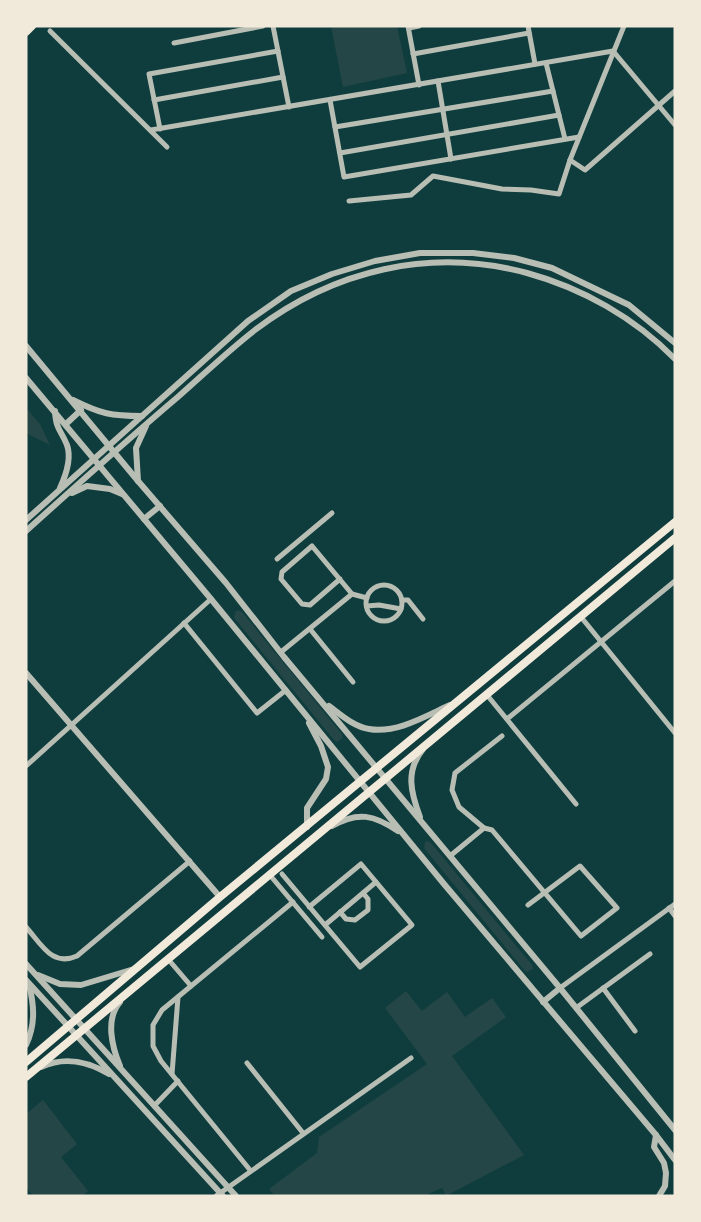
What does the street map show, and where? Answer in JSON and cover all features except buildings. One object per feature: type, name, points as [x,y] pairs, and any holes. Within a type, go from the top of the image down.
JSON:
[{"type":"main road","points":[[26,32],[32,26]]},
{"type":"main road","points":[[26,1062],[220,897],[675,522]]},
{"type":"main road","points":[[26,1077],[675,538]]},
{"type":"street","points":[[174,43],[263,26]]},
{"type":"street","points":[[273,26],[289,107]]},
{"type":"street","points":[[419,26],[409,27],[419,84]]},
{"type":"street","points":[[528,26],[535,64]]},
{"type":"street","points":[[349,201],[411,195],[432,176],[502,189],[559,194],[570,160],[624,26]]},
{"type":"street","points":[[50,31],[167,147]]},
{"type":"street","points":[[413,54],[529,33]]},
{"type":"street","points":[[160,129],[149,74],[278,51]]},
{"type":"street","points":[[151,130],[614,51]]},
{"type":"street","points":[[614,51],[675,126]]},
{"type":"street","points":[[546,63],[565,139]]},
{"type":"street","points":[[154,100],[283,77]]},
{"type":"street","points":[[438,81],[451,159]]},
{"type":"street","points":[[335,127],[553,91]]},
{"type":"street","points":[[570,160],[584,170],[675,91]]},
{"type":"street","points":[[330,100],[344,177],[579,137]]},
{"type":"street","points":[[340,152],[559,114]]},
{"type":"street","points":[[26,520],[248,321],[291,291],[332,274],[367,264],[420,253],[473,253],[514,258],[552,268],[629,305],[675,343]]},
{"type":"street","points":[[26,531],[255,330],[297,302],[336,283],[378,270],[422,262],[474,264],[513,270],[552,280],[624,316],[660,343],[675,359]]},
{"type":"street","points":[[26,346],[226,583],[675,1130]]},
{"type":"street","points":[[26,378],[212,599],[405,836],[675,1160]]},
{"type":"street","points":[[71,399],[103,414],[142,416]]},
{"type":"street","points":[[66,424],[81,410]]},
{"type":"street","points":[[55,411],[56,425],[67,446],[69,461],[59,491]]},
{"type":"street","points":[[138,481],[136,448],[148,422]]},
{"type":"street","points":[[64,497],[87,486],[124,494]]},
{"type":"street","points":[[144,519],[160,506]]},
{"type":"street","points":[[277,559],[332,513]]},
{"type":"street","points":[[304,537],[352,594],[367,598]]},
{"type":"street","points":[[312,546],[282,572],[281,580],[302,604],[310,605],[340,579]]},
{"type":"street","points":[[507,719],[675,581]]},
{"type":"street","points":[[387,586],[397,590],[402,600],[401,609],[396,617],[384,621],[373,617],[367,606],[367,598],[372,591],[376,588],[387,586]]},
{"type":"street","points":[[281,652],[352,594]]},
{"type":"street","points":[[26,766],[184,622],[212,599]]},
{"type":"street","points":[[402,600],[408,600],[423,619]]},
{"type":"street","points":[[367,606],[379,605],[401,609]]},
{"type":"street","points":[[581,617],[675,734]]},
{"type":"street","points":[[184,622],[257,713],[286,690]]},
{"type":"street","points":[[310,629],[353,682]]},
{"type":"street","points":[[26,674],[220,897]]},
{"type":"street","points":[[487,694],[576,804]]},
{"type":"street","points":[[319,698],[347,719],[368,729],[382,730],[407,723],[456,703]]},
{"type":"street","points":[[304,713],[322,746],[328,767],[326,779],[307,808],[307,827]]},
{"type":"street","points":[[423,823],[415,800],[410,772],[421,751],[437,735]]},
{"type":"street","points":[[502,736],[455,773],[452,790],[459,807],[484,828],[492,830],[545,893],[581,936],[617,908],[580,866],[545,893],[528,905]]},
{"type":"street","points":[[316,836],[343,820],[356,816],[374,817],[405,836]]},
{"type":"street","points":[[450,856],[484,828]]},
{"type":"street","points":[[26,927],[53,957],[59,960],[68,960],[77,956],[190,861]]},
{"type":"street","points":[[282,874],[309,907],[360,967],[412,924],[361,864],[309,907]]},
{"type":"street","points":[[270,874],[322,938]]},
{"type":"street","points":[[325,925],[376,882]]},
{"type":"street","points":[[340,912],[346,919],[355,920],[368,910],[368,899],[363,893]]},
{"type":"street","points":[[250,1170],[162,1061],[153,1046],[154,1025],[162,1010],[293,902]]},
{"type":"street","points":[[543,1002],[675,904]]},
{"type":"street","points":[[669,908],[675,916]]},
{"type":"street","points":[[576,1008],[650,954]]},
{"type":"street","points":[[168,959],[191,986]]},
{"type":"street","points":[[26,964],[236,1196]]},
{"type":"street","points":[[36,975],[60,984],[81,985],[135,969]]},
{"type":"street","points":[[27,982],[114,1076],[219,1195],[250,1170],[411,1058]]},
{"type":"street","points":[[26,1044],[33,1026],[34,1015],[27,982]]},
{"type":"street","points":[[603,988],[635,1032]]},
{"type":"street","points":[[121,1070],[114,1053],[112,1019],[114,1009],[128,992]]},
{"type":"street","points":[[172,1074],[178,997]]},
{"type":"street","points":[[35,1070],[48,1064],[62,1061],[82,1061],[114,1076]]},
{"type":"street","points":[[247,1063],[303,1133]]},
{"type":"street","points":[[154,1106],[178,1081]]},
{"type":"street","points":[[656,1135],[654,1147],[664,1163],[666,1173],[665,1186],[659,1196]]},
{"type":"shaded area","points":[[331,26],[397,26],[407,73],[343,87]]},
{"type":"shaded area","points":[[26,408],[40,424],[50,445],[26,433]]},
{"type":"shaded area","points":[[238,610],[242,612],[342,734],[343,738],[337,742],[334,740],[234,618],[235,612]]},
{"type":"shaded area","points":[[428,841],[532,965],[533,969],[527,972],[524,970],[424,848],[425,842]]},
{"type":"shaded area","points":[[406,991],[422,1011],[447,992],[465,1017],[492,998],[506,1017],[452,1056],[524,1155],[446,1196],[442,1188],[424,1196],[275,1196],[269,1189],[317,1153],[319,1137],[427,1064],[385,1008]]},
{"type":"shaded area","points":[[43,1100],[77,1144],[61,1157],[88,1191],[82,1196],[33,1196],[26,1187],[26,1114]]}]
